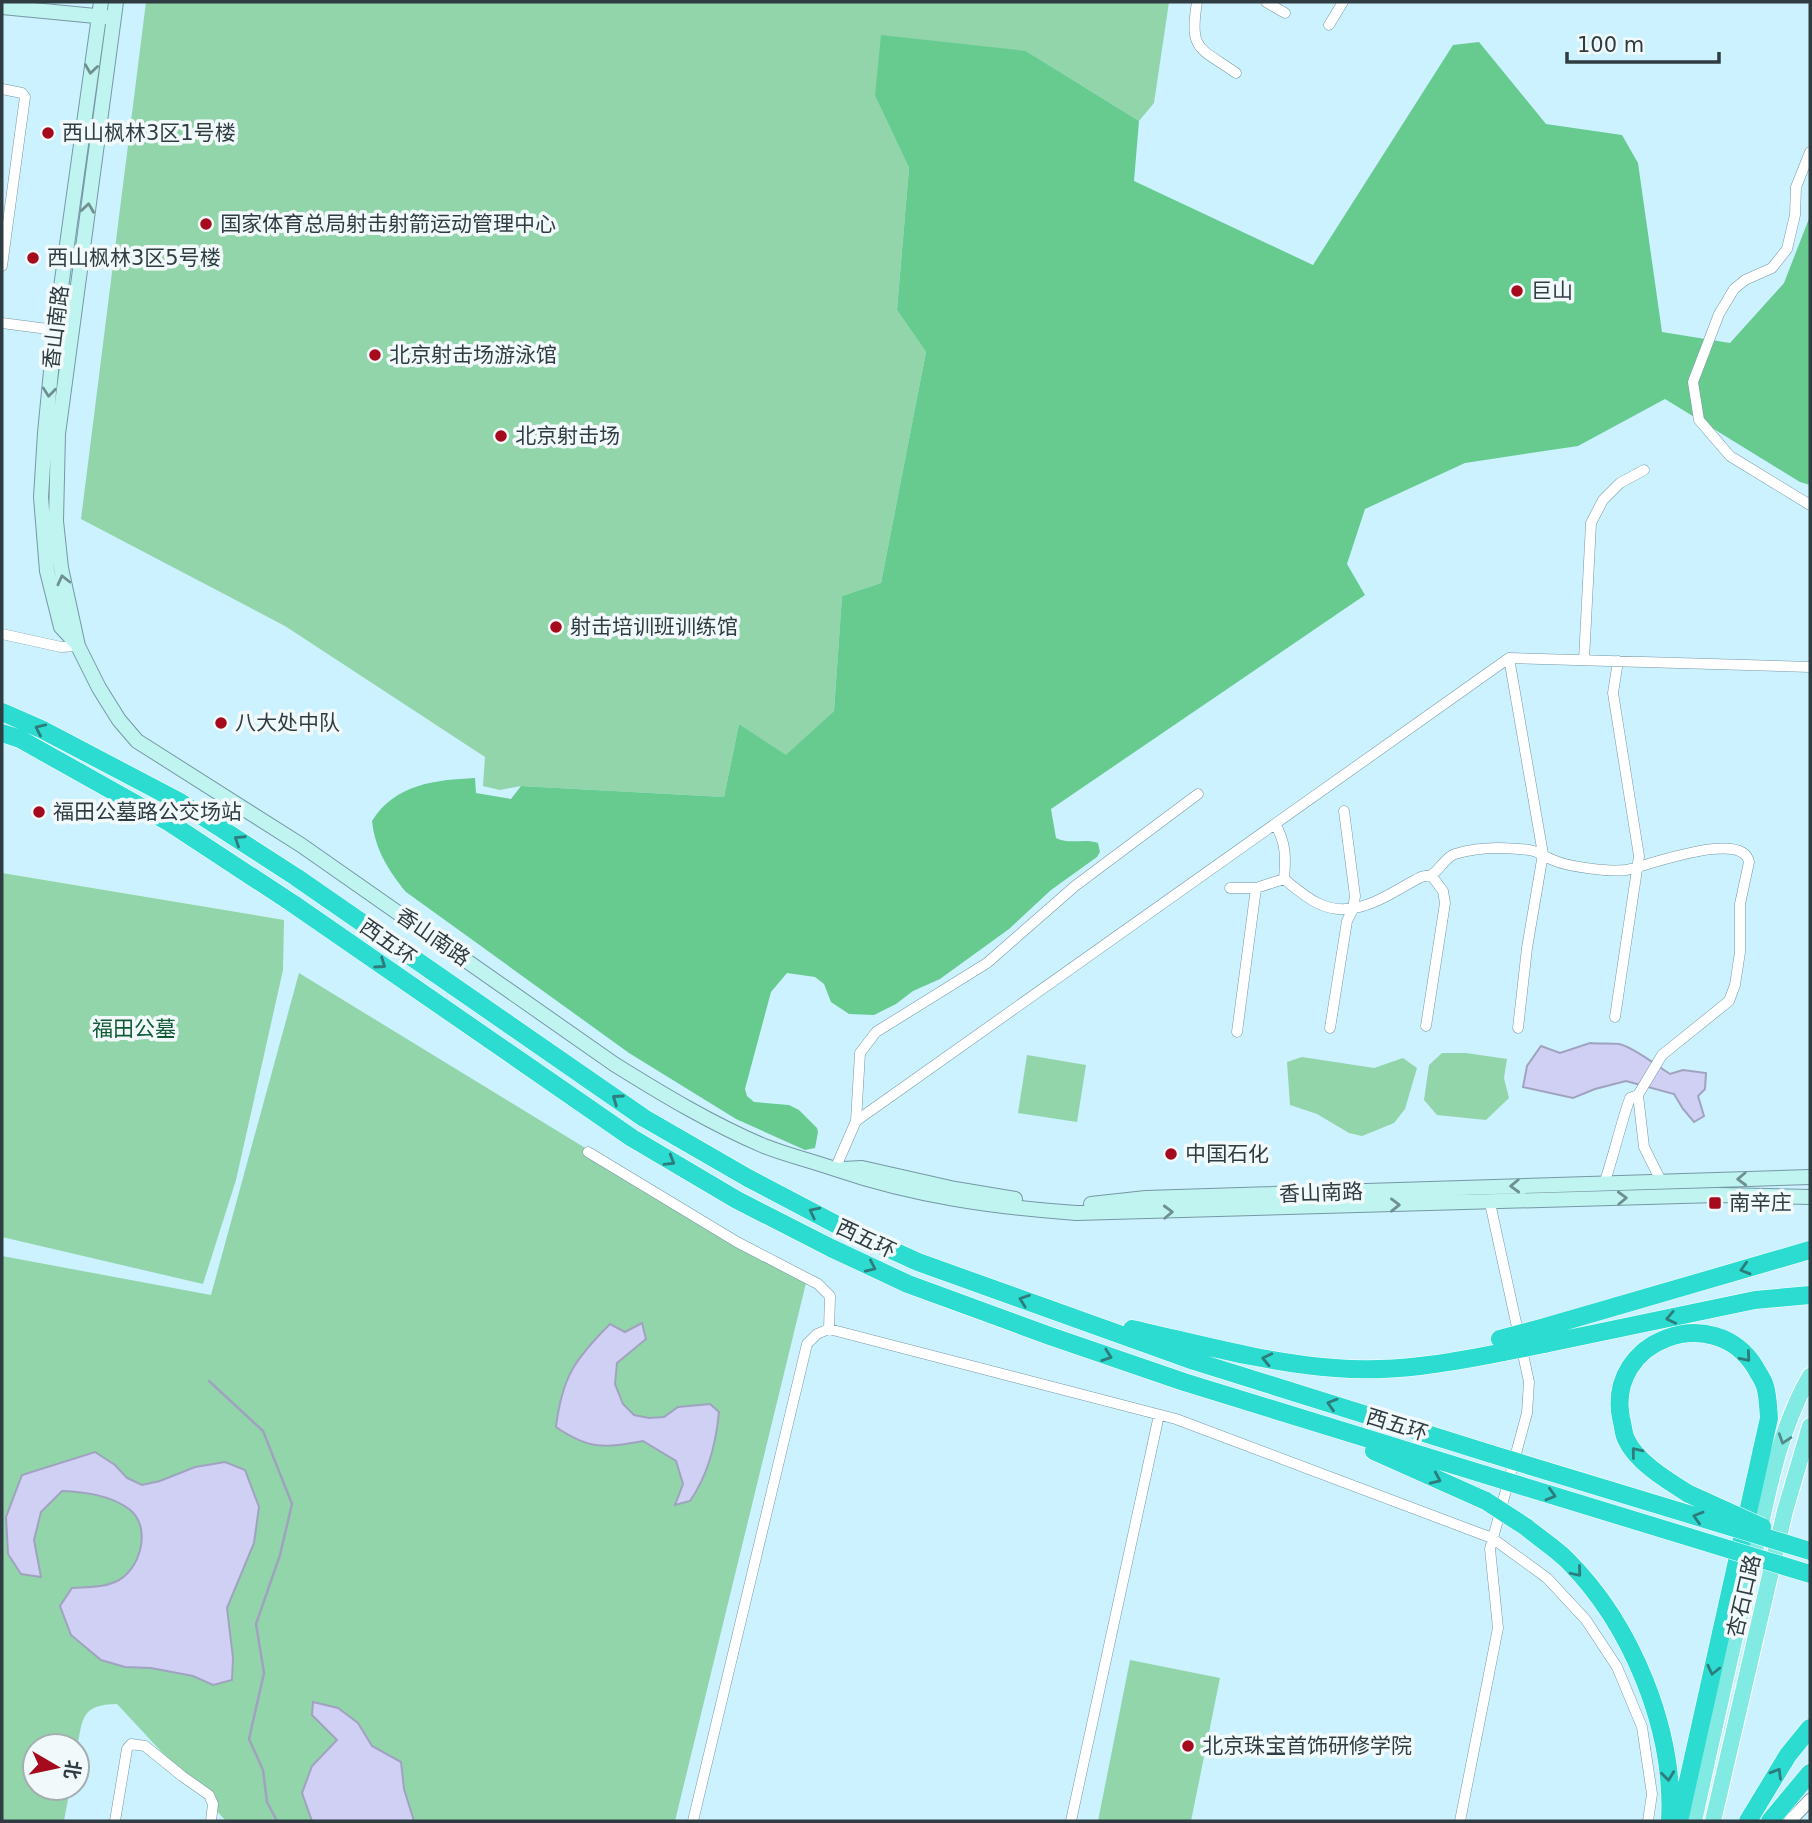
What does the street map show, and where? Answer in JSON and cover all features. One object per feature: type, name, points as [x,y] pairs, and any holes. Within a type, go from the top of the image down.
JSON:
[{"type":"highway","name":"西五环","points":[[2,712],[41,729],[180,802],[328,898],[644,1118],[748,1178],[918,1262],[1194,1361],[1810,1550]]},
{"type":"highway","name":"西五环","points":[[8,736],[170,823],[325,925],[632,1138],[737,1200],[908,1284],[1037,1332],[1307,1421],[1810,1574]]},
{"type":"highway","points":[[1544,1335],[1810,1250]]},
{"type":"highway","points":[[1059,1313],[1286,1363],[1338,1369],[1394,1368],[1544,1335],[1755,1300],[1810,1295]]},
{"type":"highway","points":[[1679,1821],[1769,1418],[1765,1384],[1746,1353],[1723,1338],[1690,1333],[1658,1340],[1636,1358],[1622,1382],[1619,1406],[1626,1439],[1650,1469],[1689,1494],[1810,1550]]},
{"type":"highway","points":[[1307,1421],[1486,1501],[1526,1527],[1567,1560],[1599,1598],[1631,1648],[1662,1730],[1671,1801],[1670,1821]]},
{"type":"highway","points":[[1748,1821],[1788,1755],[1810,1728]]},
{"type":"highway","points":[[1770,1821],[1810,1773]]},
{"type":"main road","points":[[2,8],[108,7]]},
{"type":"main road","name":"香山南路","points":[[79,646],[61,626],[47,570],[42,509],[45,433],[55,330],[108,7]]},
{"type":"main road","name":"香山南路","points":[[108,7],[58,434],[55,489],[58,544],[79,646],[99,688],[119,720],[137,741],[301,845],[654,1089],[762,1145],[891,1187],[1003,1207],[1076,1213],[1717,1195],[1810,1197]]},
{"type":"main road","name":"香山南路","points":[[835,1169],[862,1168],[955,1189],[1048,1204],[1094,1204],[1146,1198],[1810,1177]]},
{"type":"main road","name":"香山南路","points":[[1769,1195],[1810,1190]]},
{"type":"main road","name":"杏石口路","points":[[1694,1821],[1765,1505],[1782,1442],[1798,1397],[1810,1376]]},
{"type":"main road","name":"杏石口路","points":[[1713,1821],[1779,1536],[1810,1426]]},
{"type":"street","points":[[1197,2],[1192,28],[1194,39],[1202,50],[1237,73]]},
{"type":"street","points":[[1266,2],[1285,13]]},
{"type":"street","points":[[1329,25],[1343,2]]},
{"type":"street","points":[[2,89],[22,93],[25,97],[2,267]]},
{"type":"street","points":[[1810,152],[1796,187],[1795,215],[1787,249],[1772,268],[1745,280],[1725,301],[1693,382],[1699,420],[1730,456],[1810,505]]},
{"type":"street","points":[[2,323],[55,330]]},
{"type":"street","points":[[1584,660],[1591,523],[1603,500],[1620,483],[1644,470]]},
{"type":"street","points":[[2,634],[61,647],[79,646]]},
{"type":"street","points":[[1509,658],[1543,854],[1527,948],[1518,1028]]},
{"type":"street","points":[[856,1121],[1509,658],[1810,667]]},
{"type":"street","points":[[1615,1017],[1639,856],[1614,693],[1618,661]]},
{"type":"street","points":[[835,1169],[856,1121],[860,1053],[876,1032],[988,963],[1074,886],[1198,794]]},
{"type":"street","points":[[1330,1028],[1347,921],[1355,896],[1344,811]]},
{"type":"street","points":[[1275,824],[1287,857],[1284,879]]},
{"type":"street","points":[[1284,879],[1312,902],[1325,908],[1353,909],[1432,874],[1452,855],[1493,848],[1530,850],[1554,861],[1605,870],[1627,870],[1713,848],[1742,851],[1748,856],[1740,904],[1740,952],[1735,985],[1729,1001],[1662,1055],[1639,1092],[1630,1098],[1604,1184]]},
{"type":"street","points":[[1426,1026],[1444,903],[1443,891],[1432,874]]},
{"type":"street","points":[[1230,888],[1256,888],[1284,879]]},
{"type":"street","points":[[1237,1032],[1256,888]]},
{"type":"street","points":[[1639,1092],[1644,1147],[1661,1181]]},
{"type":"street","points":[[588,1152],[737,1242],[818,1284],[830,1296],[829,1329]]},
{"type":"street","points":[[1460,1821],[1498,1628],[1490,1549],[1527,1413],[1529,1382],[1490,1203]]},
{"type":"street","points":[[693,1821],[807,1344],[817,1334],[829,1329],[1176,1419],[1492,1538],[1547,1577],[1586,1620],[1617,1667],[1642,1727],[1652,1794],[1648,1821]]},
{"type":"street","points":[[1071,1821],[1159,1415]]},
{"type":"street","points":[[115,1821],[127,1749],[131,1744],[145,1746],[156,1753],[209,1795],[214,1804],[211,1821]]},
{"type":"street","points":[[1793,1821],[1810,1800]]},
{"type":"green space","name":"北京射击场","points":[[146,2],[1169,2],[1154,103],[1139,121],[1026,51],[875,96],[909,168],[897,310],[926,352],[881,583],[842,596],[834,711],[786,756],[739,724],[724,797],[521,786],[500,790],[483,786],[485,757],[285,626],[81,519]]},
{"type":"green space","points":[[881,35],[1026,51],[1139,121],[1134,181],[1313,265],[1453,45],[1479,42],[1546,124],[1622,135],[1638,163],[1662,332],[1730,343],[1784,283],[1810,216],[1810,485],[1800,482],[1665,399],[1578,446],[1465,463],[1365,509],[1347,564],[1365,595],[1051,809],[1056,838],[1098,843],[1100,852],[1097,857],[1051,890],[1009,929],[940,979],[913,991],[896,1004],[874,1015],[849,1014],[831,1002],[824,984],[815,977],[787,973],[771,992],[745,1089],[747,1096],[754,1102],[789,1105],[799,1110],[817,1128],[815,1148],[805,1150],[736,1119],[629,1053],[406,892],[383,859],[372,821],[392,799],[404,792],[417,786],[460,779],[475,778],[476,793],[511,799],[521,786],[724,797],[739,724],[786,755],[834,711],[842,596],[881,583],[926,352],[897,310],[909,168],[875,96]]},
{"type":"green space","name":"福田公墓","points":[[2,873],[284,920],[283,970],[236,1180],[203,1284],[2,1237]]},
{"type":"green space","points":[[299,973],[806,1283],[675,1821],[226,1821],[117,1704],[91,1710],[83,1720],[80,1732],[21,1732],[21,1802],[67,1802],[64,1821],[2,1821],[2,1256],[211,1295]]},
{"type":"green space","points":[[1442,1053],[1466,1053],[1507,1059],[1504,1078],[1509,1098],[1486,1120],[1437,1115],[1424,1100],[1429,1065]]},
{"type":"green space","points":[[1027,1055],[1086,1065],[1077,1122],[1018,1113]]},
{"type":"green space","points":[[1302,1057],[1374,1068],[1403,1058],[1417,1068],[1405,1109],[1394,1123],[1362,1136],[1349,1133],[1317,1114],[1290,1105],[1287,1062]]},
{"type":"green space","points":[[1130,1660],[1220,1678],[1191,1821],[1098,1821]]},
{"type":"water","points":[[1590,1043],[1624,1046],[1670,1074],[1683,1070],[1706,1073],[1705,1089],[1698,1096],[1704,1116],[1694,1122],[1674,1094],[1626,1081],[1573,1098],[1523,1087],[1527,1066],[1541,1046],[1560,1053]]},
{"type":"water","points":[[642,1323],[646,1339],[617,1363],[615,1384],[623,1404],[634,1415],[649,1418],[664,1417],[678,1407],[710,1404],[719,1412],[716,1436],[702,1481],[690,1501],[675,1505],[683,1484],[676,1461],[643,1441],[598,1445],[578,1440],[556,1427],[566,1382],[588,1348],[610,1324],[625,1332]]},
{"type":"water","points":[[95,1452],[115,1465],[127,1478],[142,1485],[195,1467],[225,1462],[245,1470],[259,1507],[254,1543],[227,1608],[233,1658],[232,1680],[213,1685],[193,1676],[151,1668],[125,1667],[101,1660],[71,1635],[60,1606],[72,1588],[115,1582],[124,1577],[137,1559],[142,1537],[140,1527],[136,1517],[122,1504],[97,1495],[62,1491],[41,1512],[34,1540],[41,1577],[21,1574],[8,1554],[6,1517],[22,1475]]},
{"type":"water","points":[[313,1702],[338,1708],[358,1723],[372,1746],[401,1762],[404,1789],[414,1821],[312,1821],[302,1793],[312,1766],[337,1740],[312,1715]]},
{"type":"waterway","points":[[209,1381],[263,1431],[292,1504],[280,1555],[256,1624],[264,1673],[249,1739],[263,1770],[267,1802],[277,1821]]},
{"type":"place","name":"西山枫林3区1号楼","points":[[48,133]]},
{"type":"place","name":"国家体育总局射击射箭运动管理中心","points":[[206,224]]},
{"type":"place","name":"西山枫林3区5号楼","points":[[33,258]]},
{"type":"place","name":"巨山","points":[[1517,291]]},
{"type":"place","name":"北京射击场游泳馆","points":[[375,355]]},
{"type":"place","name":"北京射击场","points":[[501,436]]},
{"type":"place","name":"射击培训班训练馆","points":[[556,627]]},
{"type":"place","name":"八大处中队","points":[[221,723]]},
{"type":"place","name":"福田公墓路公交场站","points":[[39,812]]},
{"type":"place","name":"中国石化","points":[[1171,1154]]},
{"type":"place","name":"南辛庄","points":[[1715,1203]]},
{"type":"place","name":"北京珠宝首饰研修学院","points":[[1188,1746]]}]
